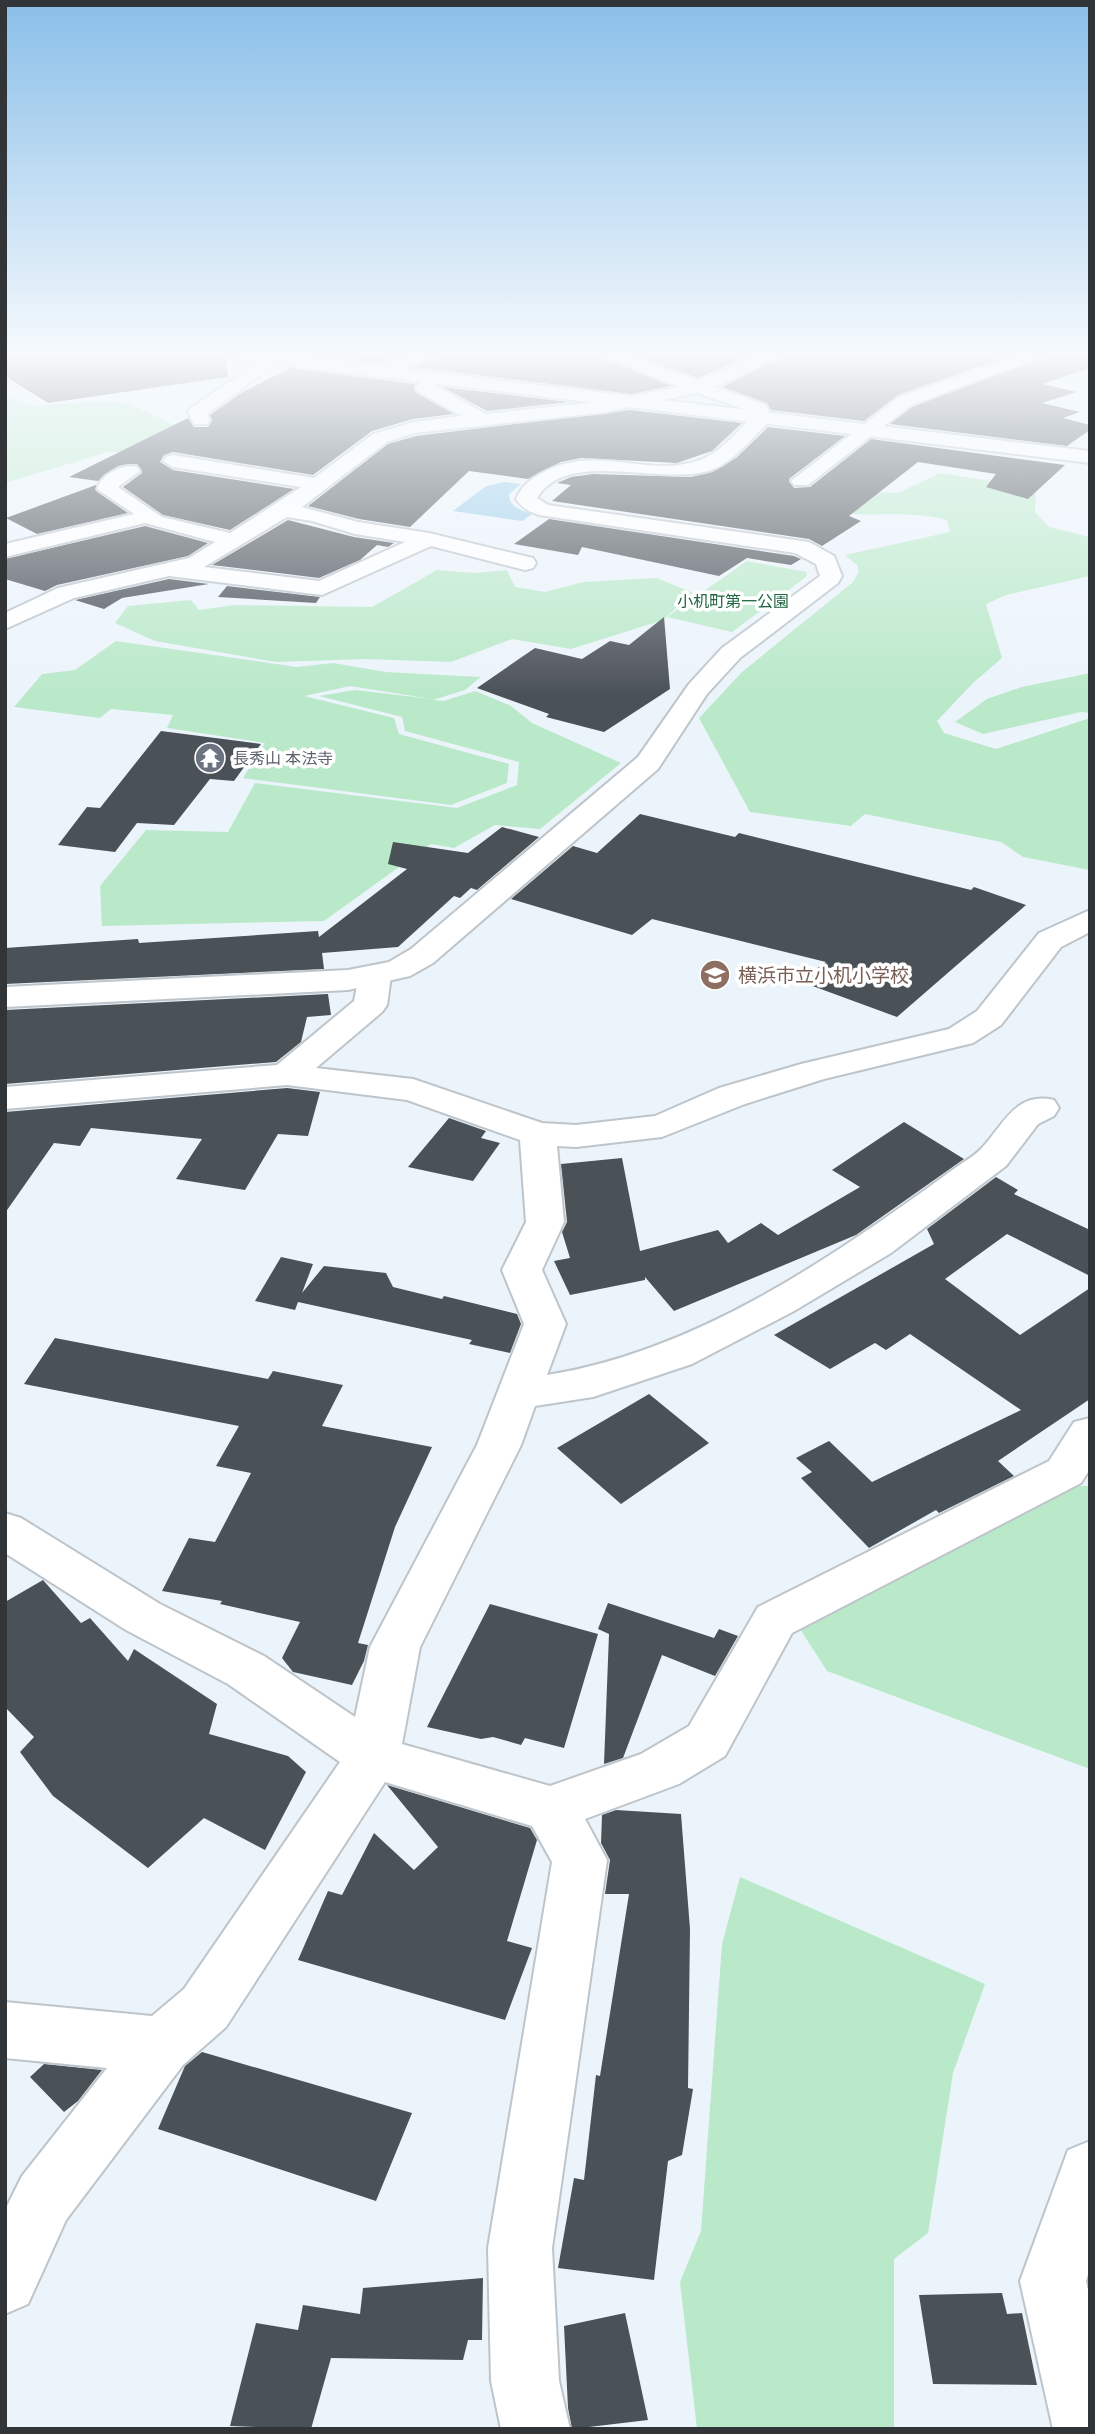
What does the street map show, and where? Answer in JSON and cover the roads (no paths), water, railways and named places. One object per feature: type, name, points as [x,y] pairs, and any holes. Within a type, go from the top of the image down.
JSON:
[{"type":"street","points":[[220,469],[317,484]]},
{"type":"street","points":[[5,622],[66,593],[196,563],[284,510],[338,469]]},
{"type":"street","points":[[5,997],[374,976],[399,969],[422,956],[648,763],[698,689],[731,653],[827,583],[831,576],[826,561],[801,547],[546,511],[531,505],[526,499],[528,492],[560,469]]},
{"type":"street","points":[[650,469],[673,471],[688,469]]},
{"type":"street","points":[[801,481],[817,469]]},
{"type":"street","points":[[130,471],[107,485],[107,489],[155,521],[236,541]]},
{"type":"street","points":[[284,510],[316,515],[355,528],[429,539],[525,563]]},
{"type":"street","points":[[5,551],[150,516]]},
{"type":"street","points":[[5,536],[38,542]]},
{"type":"street","points":[[170,570],[322,588],[429,539]]},
{"type":"street","points":[[5,1098],[287,1075],[413,1090],[538,1134],[576,1136],[662,1126],[732,1096],[813,1071],[961,1036],[989,1018],[1050,940],[1090,919]]},
{"type":"street","points":[[287,1075],[370,1005],[374,976]]},
{"type":"street","points":[[519,1394],[593,1382],[677,1354],[780,1302],[877,1244],[993,1158],[1025,1116],[1041,1108]]},
{"type":"street","points":[[5,2281],[44,2198],[162,2045],[205,2008],[373,1757],[395,1647],[499,1445],[545,1324],[522,1270],[545,1222],[538,1134]]},
{"type":"street","points":[[5,1530],[143,1617],[246,1670],[373,1757],[550,1809],[660,1769],[707,1741],[775,1620],[1065,1472],[1090,1433]]},
{"type":"street","points":[[536,2429],[525,2381],[520,2248],[580,1860],[550,1809]]},
{"type":"street","points":[[5,2029],[162,2045]]},
{"type":"street","points":[[1088,2429],[1053,2281],[1090,2172]]},
{"type":"water","points":[[504,482],[521,484],[509,494],[514,505],[532,514],[522,521],[453,511],[486,486]]},
{"type":"place","name":"長秀山 本法寺","points":[[210,758]]},
{"type":"place","name":"横浜市立小机小学校","points":[[715,975]]},
{"type":"park label","name":"小机町第一公園","points":[[733,601]]}]
